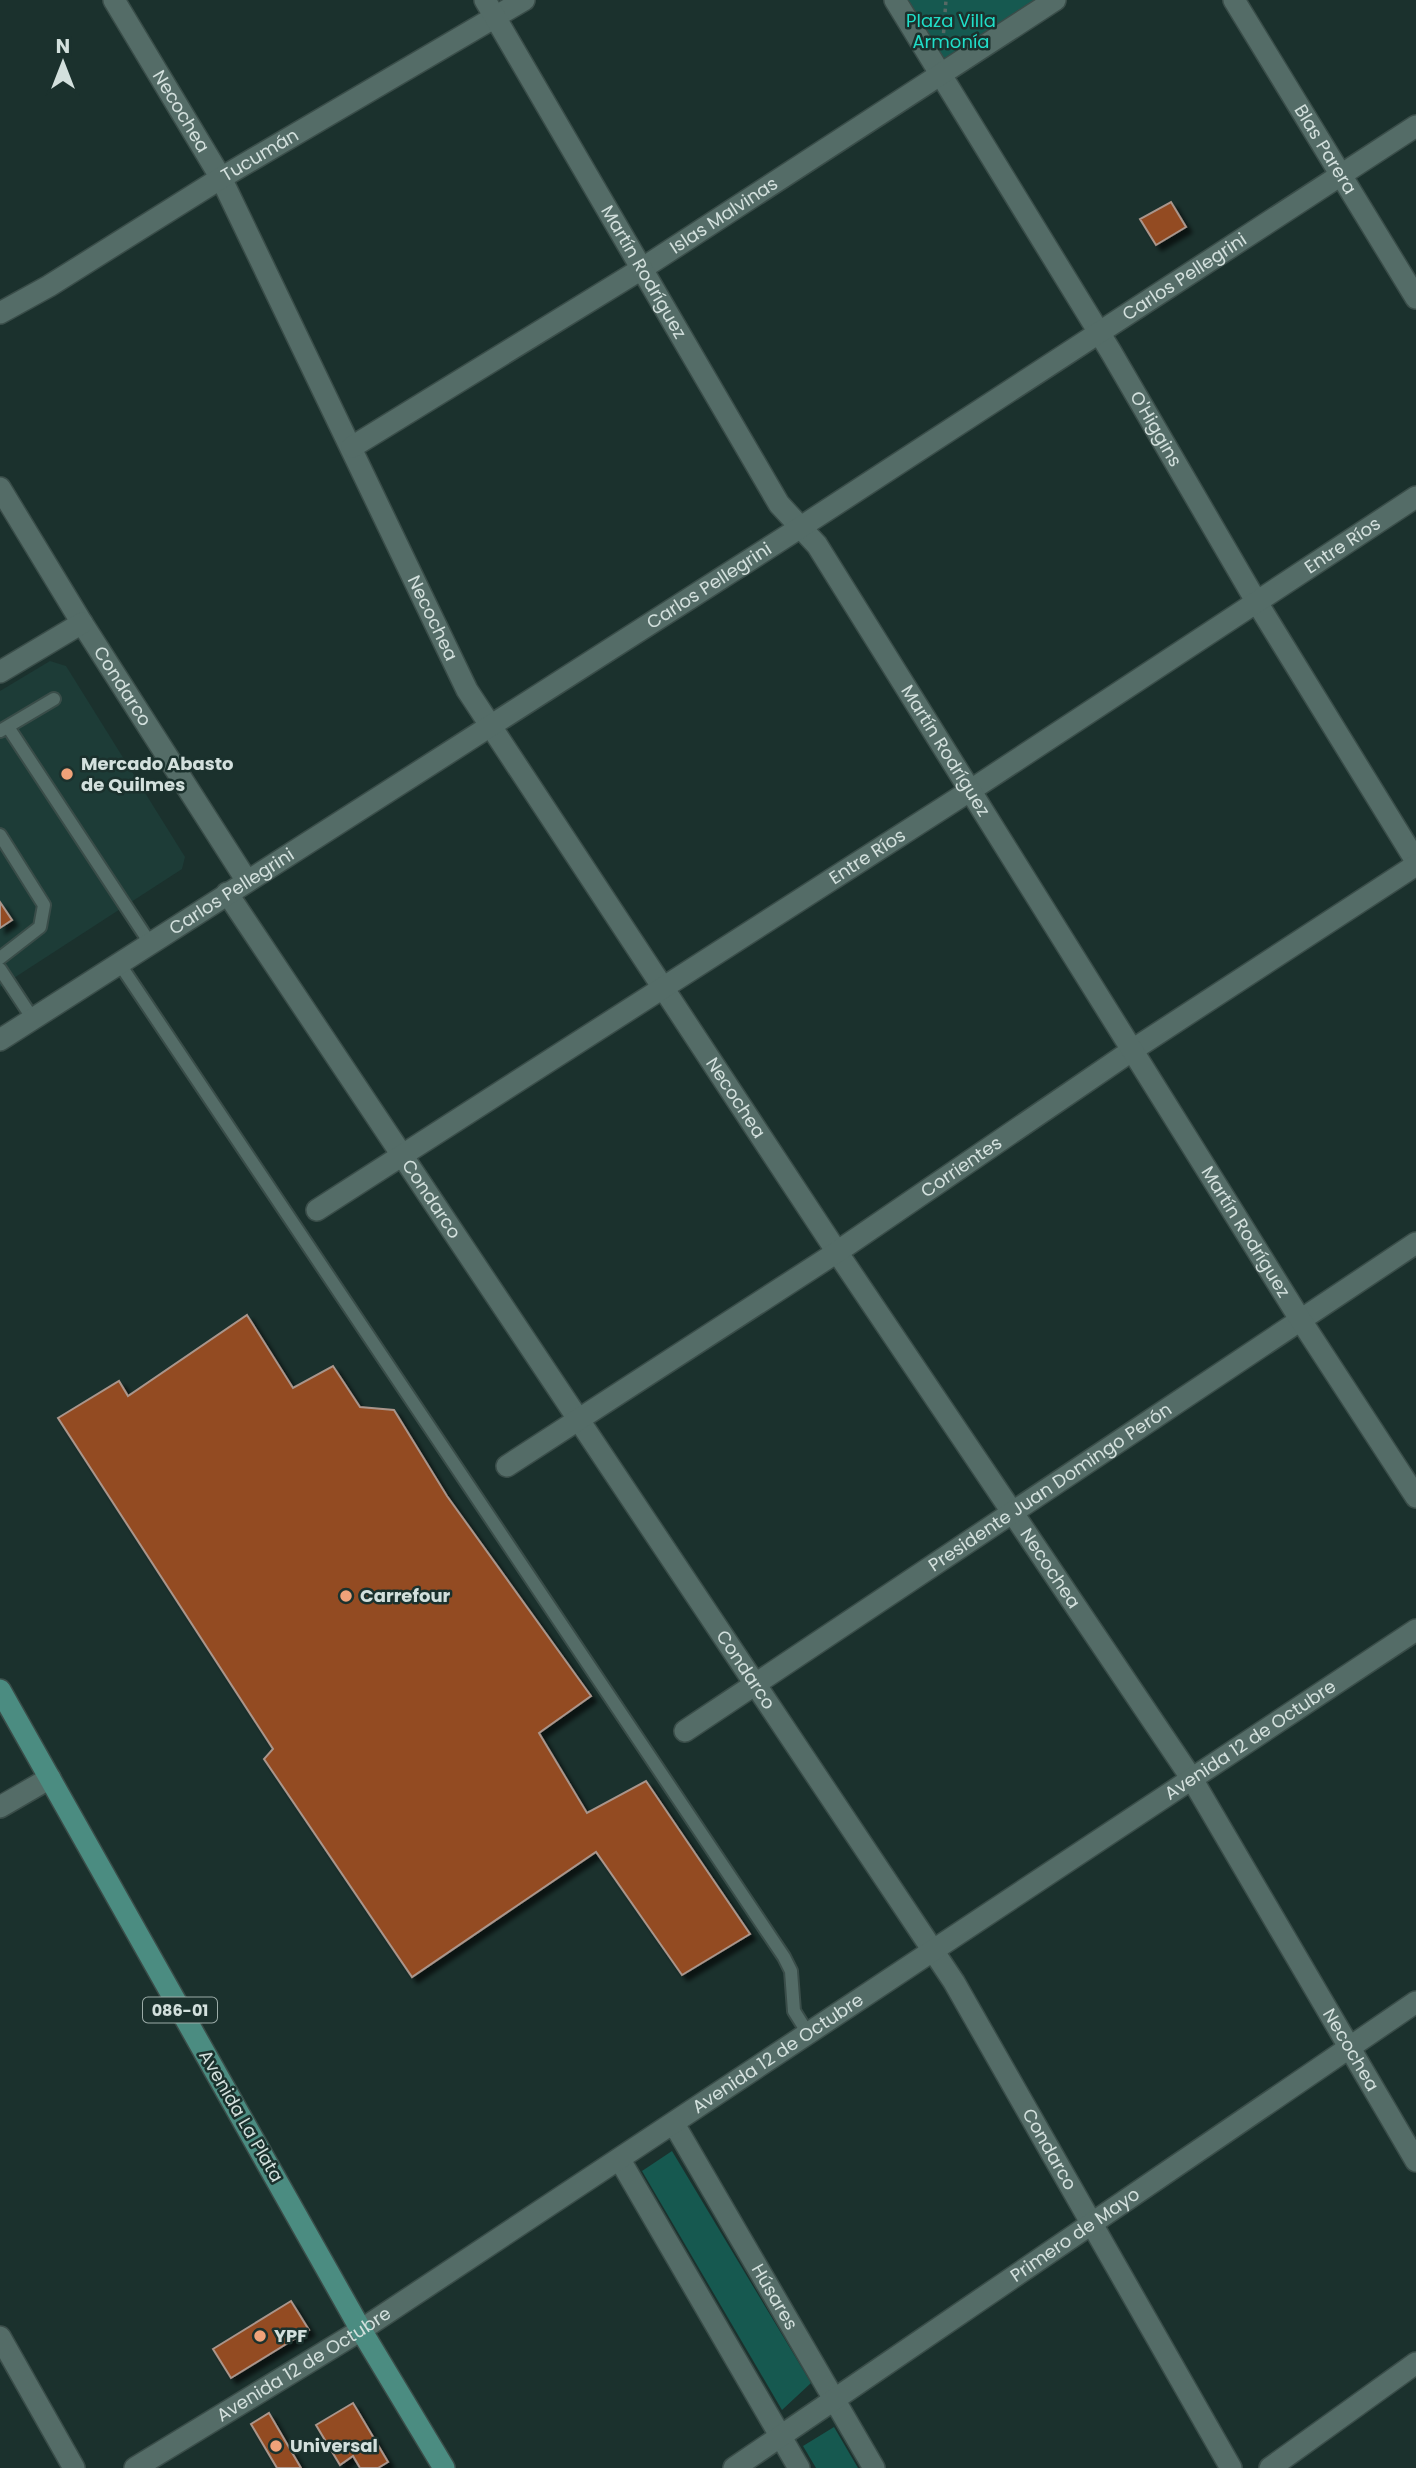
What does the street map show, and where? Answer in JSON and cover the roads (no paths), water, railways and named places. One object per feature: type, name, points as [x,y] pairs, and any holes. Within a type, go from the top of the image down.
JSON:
[{"type":"main road","name":"Avenida La Plata","points":[[0,1690],[361,2330],[444,2468]]},
{"type":"street","name":"Necochea","points":[[114,0],[222,178],[467,690],[837,1252],[1192,1779],[1416,2161]]},
{"type":"street","name":"Martín Rodríguez","points":[[485,0],[779,504],[817,545],[1300,1318],[1416,1497]]},
{"type":"street","name":"Tucumán","points":[[1,311],[50,286],[222,178],[524,0]]},
{"type":"street","name":"O'Higgins","points":[[895,0],[1416,863]]},
{"type":"street","name":"Islas Malvinas","points":[[352,447],[643,268],[1055,0]]},
{"type":"street","name":"Blas Parera","points":[[1234,0],[1416,298]]},
{"type":"street","name":"Carlos Pellegrini","points":[[0,1040],[801,527],[1416,127]]},
{"type":"street","name":"Condarco","points":[[0,488],[82,624],[247,881]]},
{"type":"street","name":"Entre Ríos","points":[[317,1210],[971,790],[1416,497]]},
{"type":"street","points":[[0,671],[82,624]]},
{"type":"street","name":"Corrientes","points":[[506,1466],[837,1252],[1134,1049],[1416,863]]},
{"type":"street","name":"Condarco","points":[[227,893],[934,1952],[1231,2468]]},
{"type":"street","name":"Presidente Juan Domingo Perón","points":[[685,1731],[758,1686],[1300,1318],[1416,1243]]},
{"type":"street","name":"Avenida 12 de Octubre","points":[[135,2468],[361,2330],[1416,1630]]},
{"type":"street","points":[[0,1807],[50,1778]]},
{"type":"street","name":"Primero de Mayo","points":[[734,2468],[1416,2002]]},
{"type":"street","name":"Húsares","points":[[674,2124],[874,2468]]},
{"type":"street","points":[[620,2160],[799,2468]]},
{"type":"street","points":[[0,2337],[74,2468]]},
{"type":"street","points":[[1269,2468],[1416,2363]]},
{"type":"lane","points":[[54,699],[4,729],[150,943]]},
{"type":"lane","points":[[0,835],[44,905],[40,927],[0,958]]},
{"type":"lane","points":[[119,963],[784,1957],[791,1971],[794,2011],[809,2035]]},
{"type":"lane","points":[[0,969],[33,1019]]},
{"type":"place","name":"Mercado Abasto de Quilmes","points":[[67,774]]},
{"type":"place","name":"Carrefour","points":[[346,1596]]},
{"type":"place","name":"YPF","points":[[260,2336]]},
{"type":"place","name":"Universal","points":[[276,2446]]},
{"type":"park label","name":"Plaza Villa Armonía","points":[[951,31]]}]
